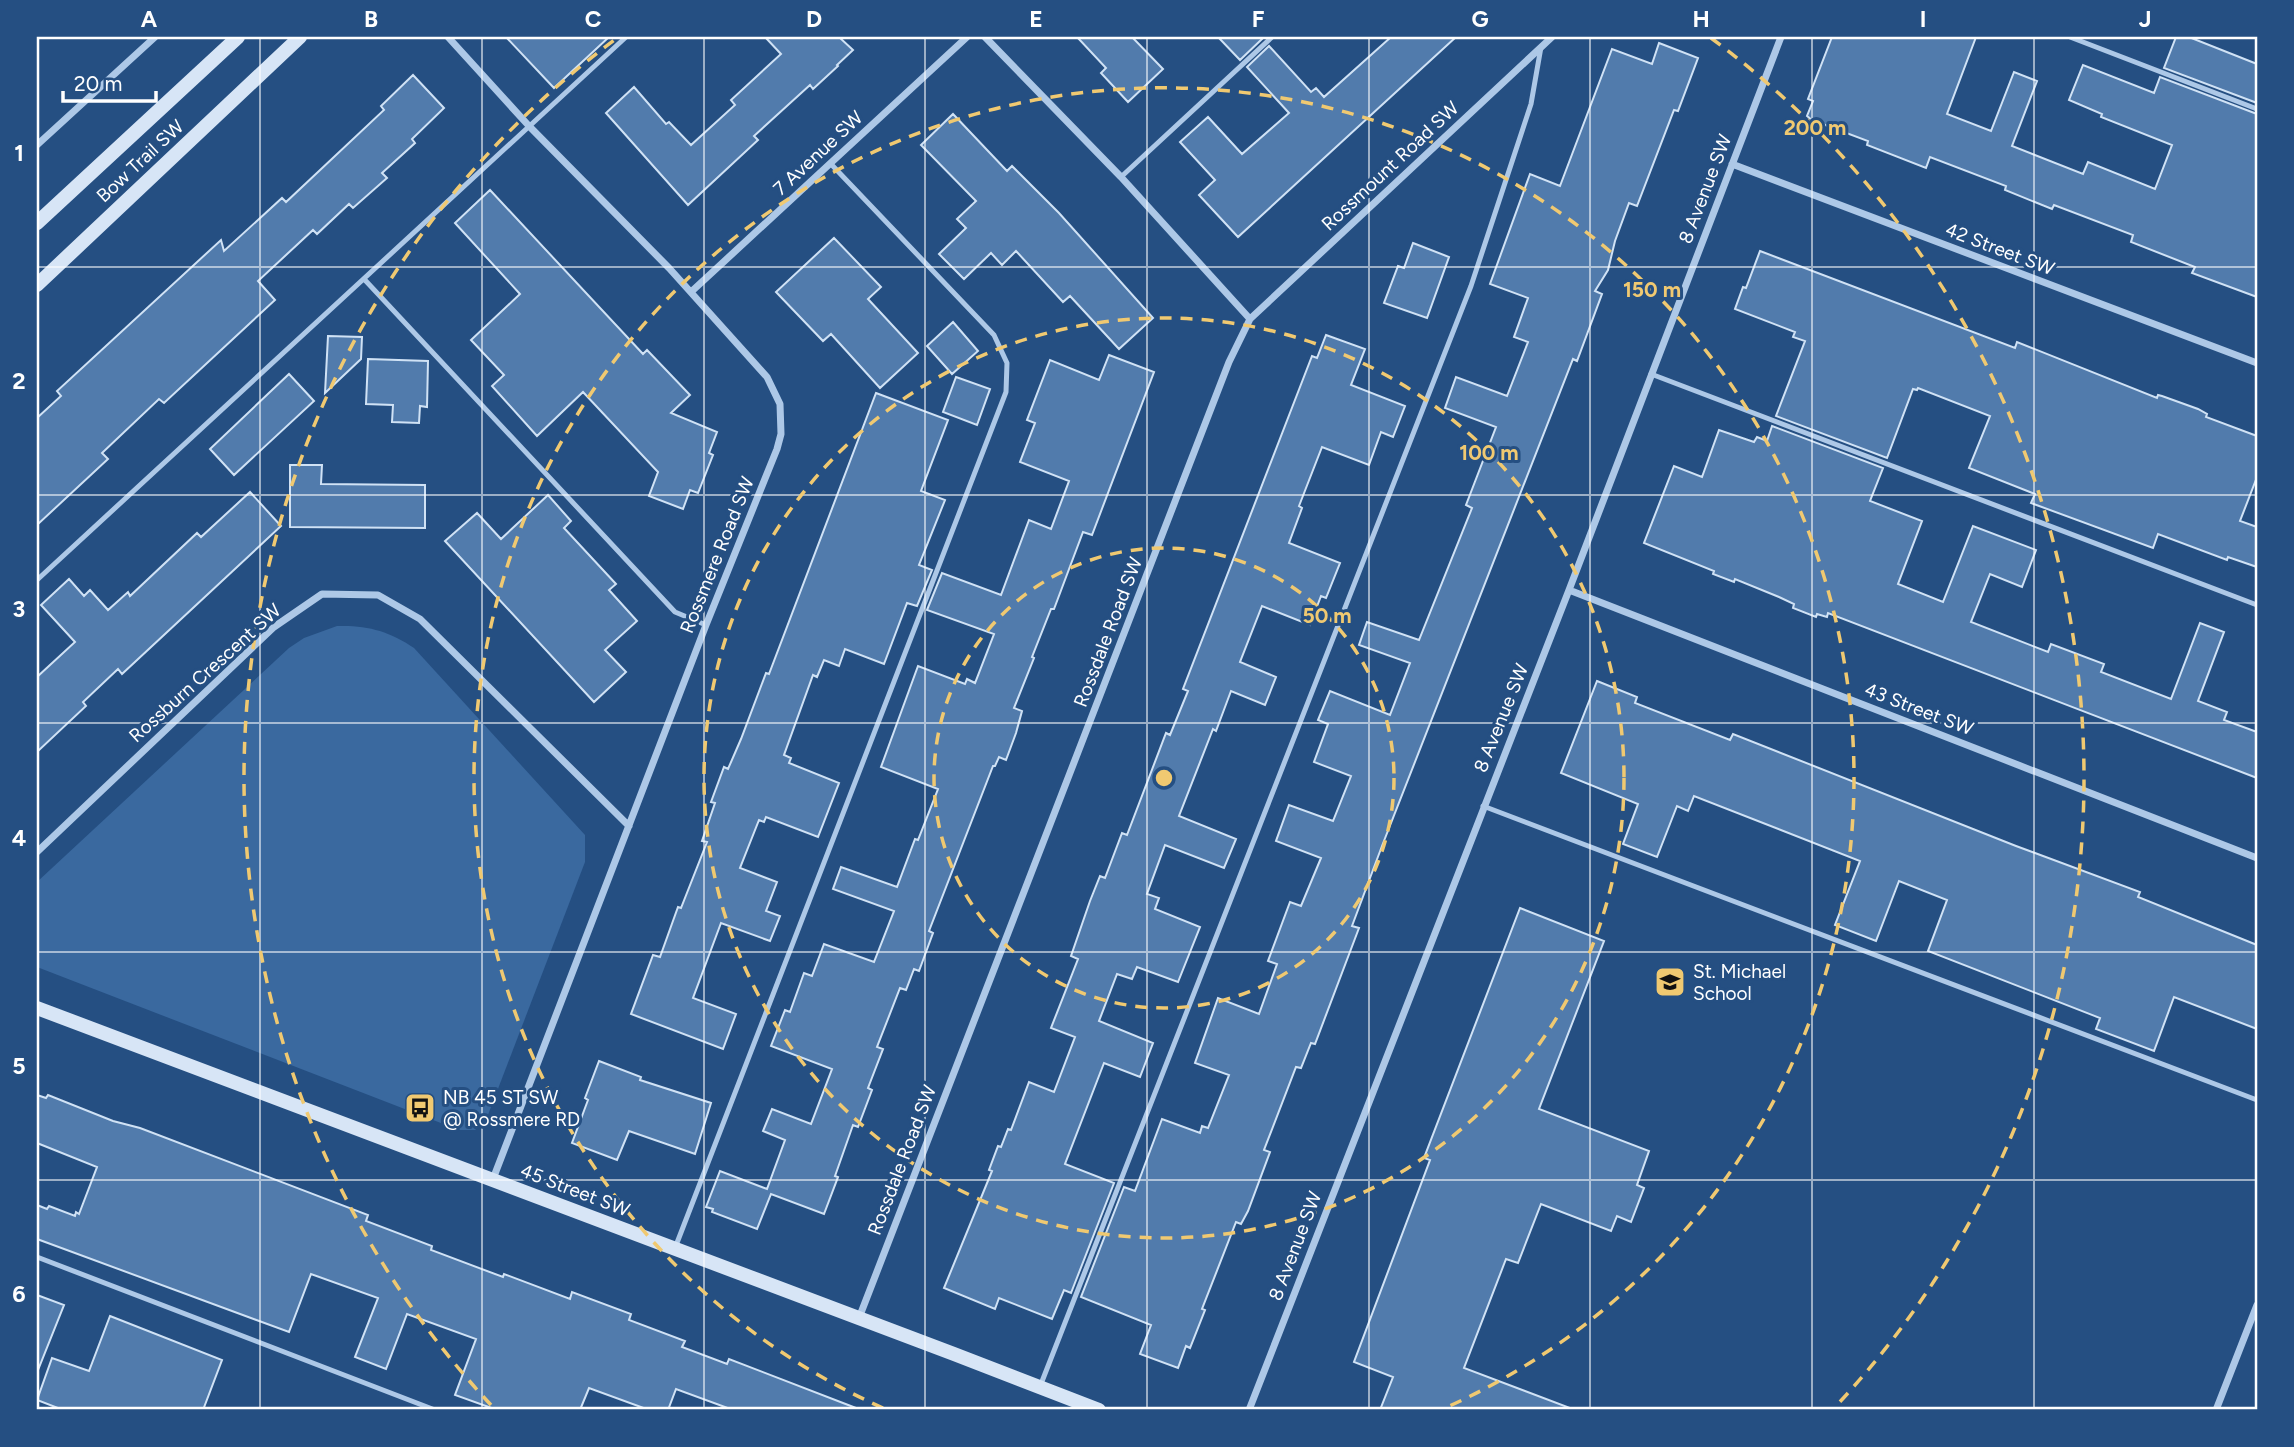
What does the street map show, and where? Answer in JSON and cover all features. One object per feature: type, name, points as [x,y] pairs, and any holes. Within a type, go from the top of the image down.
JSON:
[{"type":"street","points":[[37,145],[155,37]]},
{"type":"street","name":"Bow Trail SW","points":[[37,223],[238,37]]},
{"type":"street","name":"Bow Trail SW","points":[[37,285],[300,37]]},
{"type":"street","name":"Rossmere Road SW","points":[[448,37],[529,126],[691,292],[767,377],[780,404],[782,419],[777,449],[706,625],[493,1180]]},
{"type":"street","name":"7 Avenue SW","points":[[691,292],[967,37]]},
{"type":"street","points":[[985,37],[1121,177],[1250,319]]},
{"type":"street","name":"Rossmount Road SW","points":[[1250,319],[1552,37]]},
{"type":"street","name":"8 Avenue SW","points":[[1249,1410],[1569,590],[1781,37]]},
{"type":"street","name":"42 Street SW","points":[[1732,164],[2257,363]]},
{"type":"street","name":"Rossdale Road SW","points":[[859,1318],[1224,375],[1250,319]]},
{"type":"street","name":"43 Street SW","points":[[1569,590],[2257,858]]},
{"type":"street","name":"Rossburn Crescent SW","points":[[37,852],[274,628],[322,594],[378,595],[420,619],[629,826]]},
{"type":"street","name":"45 Street SW","points":[[37,1008],[1099,1410]]},
{"type":"street","points":[[2216,1410],[2257,1308]]},
{"type":"lane","points":[[37,580],[626,37]]},
{"type":"lane","points":[[1121,177],[1272,37]]},
{"type":"lane","points":[[2070,37],[2257,109]]},
{"type":"lane","points":[[1040,1387],[1471,286],[1531,104],[1541,47]]},
{"type":"lane","points":[[675,1248],[1006,392],[1007,363],[994,335],[830,163]]},
{"type":"lane","points":[[363,279],[675,612],[706,625]]},
{"type":"lane","points":[[1651,374],[2257,605]]},
{"type":"lane","points":[[1483,806],[2257,1100]]},
{"type":"lane","points":[[37,1257],[435,1410]]},
{"type":"shaded area","points":[[337,626],[377,630],[414,648],[585,835],[585,862],[486,1120],[475,1130],[459,1130],[37,967],[37,882],[289,648],[304,638]]},
{"type":"building","points":[[506,37],[609,37],[554,88]]},
{"type":"building","points":[[765,37],[839,37],[853,50],[813,89],[810,85],[754,136],[758,140],[688,205],[606,113],[634,87],[666,124],[669,122],[691,145],[735,105],[731,100],[781,54]]},
{"type":"building","points":[[1077,37],[1132,37],[1163,69],[1128,102],[1101,73],[1106,68]]},
{"type":"building","points":[[1218,37],[1261,37],[1262,39],[1240,60]]},
{"type":"building","points":[[1391,37],[1456,37],[1238,237],[1199,195],[1215,180],[1180,142],[1208,117],[1242,154],[1289,113],[1247,67],[1269,46],[1311,92],[1316,88],[1324,97]]},
{"type":"building","points":[[1832,37],[1976,37],[1947,114],[1991,131],[2014,72],[2037,81],[2012,146],[2083,174],[2088,162],[2155,189],[2172,145],[2101,117],[2102,114],[2069,100],[2083,65],[2154,93],[2160,77],[2257,114],[2257,297],[2192,273],[2195,267],[2131,242],[2133,235],[2054,205],[2052,209],[2005,190],[2006,186],[1930,157],[1926,168],[1867,145],[1868,141],[1812,120],[1807,116],[1813,101],[1808,99]]},
{"type":"building","points":[[2176,37],[2189,37],[2257,64],[2257,103],[2164,68]]},
{"type":"building","points":[[1659,43],[1698,58],[1678,111],[1674,110],[1637,206],[1629,203],[1608,270],[1595,291],[1602,294],[1577,361],[1573,359],[1352,926],[1359,928],[1315,1044],[1311,1043],[1301,1068],[1296,1067],[1264,1150],[1270,1152],[1248,1211],[1241,1224],[1236,1222],[1202,1309],[1205,1310],[1190,1348],[1186,1346],[1178,1368],[1140,1354],[1151,1325],[1081,1297],[1124,1187],[1135,1191],[1162,1119],[1200,1133],[1202,1126],[1208,1128],[1229,1075],[1195,1063],[1218,998],[1259,1014],[1277,964],[1268,961],[1290,902],[1301,906],[1321,858],[1276,841],[1289,805],[1333,821],[1351,776],[1314,762],[1328,724],[1318,720],[1330,691],[1390,715],[1410,663],[1359,645],[1367,622],[1419,640],[1472,508],[1466,505],[1496,427],[1445,408],[1456,377],[1507,396],[1528,342],[1514,337],[1528,298],[1490,284],[1530,174],[1560,186],[1612,49],[1652,64]]},
{"type":"building","points":[[413,75],[444,108],[412,139],[415,143],[382,173],[387,178],[353,208],[349,204],[317,234],[313,230],[258,281],[275,300],[164,403],[159,399],[102,453],[108,459],[37,525],[37,418],[61,396],[57,391],[221,240],[224,251],[282,198],[286,202],[384,110],[381,106]]},
{"type":"building","points":[[953,114],[1007,171],[1012,166],[1059,213],[1153,318],[1119,349],[1070,296],[1063,302],[1016,251],[1002,265],[991,253],[964,279],[939,254],[966,228],[957,219],[976,201],[921,145]]},
{"type":"building","points":[[490,190],[643,354],[647,350],[690,395],[671,413],[717,432],[709,453],[713,455],[698,493],[690,490],[683,509],[649,496],[658,472],[583,392],[537,436],[492,386],[504,375],[471,340],[520,294],[455,223]]},
{"type":"building","points":[[834,238],[881,287],[868,299],[918,353],[880,388],[831,334],[823,341],[776,292]]},
{"type":"building","points":[[1413,243],[1449,257],[1427,318],[1384,303],[1398,266],[1404,268]]},
{"type":"building","points":[[1760,251],[2015,348],[2017,342],[2157,398],[2158,395],[2162,396],[2198,409],[2207,414],[2206,417],[2257,436],[2257,477],[2240,521],[2257,527],[2257,567],[2228,557],[2227,560],[2158,534],[2153,548],[2031,503],[2035,494],[1969,468],[1990,416],[1918,388],[1913,389],[1887,458],[1776,416],[1805,341],[1793,337],[1795,332],[1735,309]]},
{"type":"building","points":[[953,322],[978,351],[952,374],[927,346]]},
{"type":"building","points":[[1326,335],[1365,349],[1351,385],[1405,406],[1393,437],[1381,432],[1369,465],[1322,447],[1299,506],[1302,508],[1289,543],[1340,563],[1326,598],[1321,596],[1310,625],[1262,606],[1240,662],[1276,677],[1265,705],[1231,691],[1179,816],[1236,839],[1224,868],[1165,845],[1147,894],[1159,898],[1155,909],[1200,927],[1178,982],[1137,967],[1132,979],[1117,974],[1099,1021],[1153,1043],[1140,1077],[1104,1063],[1065,1164],[1114,1183],[1071,1293],[1064,1290],[1052,1319],[999,1298],[995,1309],[944,1288],[992,1171],[989,1170],[998,1146],[1001,1147],[1008,1129],[1011,1130],[1029,1082],[1054,1092],[1075,1037],[1051,1028],[1078,959],[1071,956],[1090,901],[1100,876],[1105,878],[1122,833],[1127,835],[1166,733],[1170,735],[1188,691],[1183,689],[1312,356],[1317,358]]},
{"type":"building","points":[[328,336],[362,337],[361,359],[325,393]]},
{"type":"building","points":[[1109,355],[1154,372],[1092,535],[1083,532],[1054,609],[1051,609],[1032,657],[1034,658],[1014,708],[1022,711],[1016,733],[1006,760],[999,757],[993,766],[929,931],[933,933],[919,971],[914,969],[906,990],[900,988],[877,1047],[883,1049],[868,1088],[872,1090],[858,1127],[853,1125],[824,1214],[771,1194],[757,1229],[712,1212],[713,1209],[706,1207],[720,1171],[767,1189],[785,1140],[763,1131],[772,1109],[811,1124],[832,1069],[771,1046],[785,1010],[790,1012],[804,973],[812,976],[824,944],[874,962],[894,911],[833,889],[841,867],[897,887],[938,789],[881,767],[918,666],[965,684],[967,679],[975,683],[994,634],[927,610],[942,573],[1001,595],[1029,520],[1051,529],[1069,481],[1020,462],[1035,423],[1027,420],[1050,360],[1099,380]]},
{"type":"building","points":[[368,359],[428,361],[427,407],[420,406],[419,423],[392,422],[393,405],[366,404]]},
{"type":"building","points":[[289,374],[314,401],[234,475],[210,449]]},
{"type":"building","points":[[956,377],[990,389],[977,425],[943,412]]},
{"type":"building","points":[[876,393],[948,420],[921,491],[945,500],[919,565],[932,570],[917,606],[907,603],[884,664],[845,649],[839,666],[824,660],[817,677],[813,675],[784,755],[791,758],[789,763],[839,783],[818,837],[766,817],[764,822],[759,820],[740,868],[777,882],[766,911],[780,916],[770,941],[721,923],[693,998],[736,1014],[723,1049],[631,1014],[653,955],[660,957],[678,907],[681,908],[707,842],[702,841],[715,803],[711,802],[724,767],[728,769],[766,673],[769,674]]},
{"type":"building","points":[[1772,426],[1883,468],[1870,501],[1922,521],[1898,584],[1943,602],[1973,526],[2036,550],[2022,587],[1990,574],[1971,622],[2048,652],[2051,644],[2104,664],[2101,672],[2171,699],[2200,623],[2224,632],[2198,701],[2227,712],[2224,720],[2257,732],[2257,778],[1828,613],[1827,617],[1817,614],[1816,617],[1793,608],[1794,604],[1779,597],[1735,579],[1734,582],[1713,574],[1714,571],[1644,543],[1674,466],[1702,477],[1719,430],[1754,442],[1757,437],[1767,441]]},
{"type":"building","points":[[290,465],[322,465],[321,484],[425,485],[425,528],[290,527]]},
{"type":"building","points":[[250,492],[281,526],[122,674],[118,669],[83,702],[86,706],[37,752],[37,677],[75,642],[41,605],[69,579],[84,596],[90,590],[108,610],[128,592],[130,596],[197,533],[201,537]]},
{"type":"building","points":[[548,495],[571,521],[564,528],[616,584],[609,590],[637,621],[605,650],[626,672],[594,702],[445,541],[477,513],[501,539]]},
{"type":"building","points":[[1597,681],[1637,697],[1635,703],[1730,740],[1733,734],[2140,892],[2138,897],[2257,945],[2257,1029],[2174,997],[2154,1051],[2096,1029],[2100,1018],[1928,951],[1947,900],[1899,881],[1876,941],[1835,925],[1860,861],[1694,796],[1688,811],[1677,806],[1657,857],[1623,844],[1638,804],[1561,773]]},
{"type":"building","points":[[1520,908],[1604,941],[1539,1109],[1649,1151],[1637,1185],[1644,1188],[1631,1222],[1617,1216],[1611,1231],[1541,1204],[1518,1263],[1506,1259],[1464,1368],[1570,1408],[1569,1410],[1380,1410],[1393,1377],[1354,1362],[1430,1160],[1424,1158]]},
{"type":"building","points":[[599,1061],[641,1077],[640,1080],[711,1103],[695,1154],[629,1131],[617,1160],[572,1143]]},
{"type":"building","points":[[37,1095],[46,1098],[48,1095],[113,1121],[140,1128],[368,1215],[366,1221],[432,1246],[431,1250],[503,1277],[504,1274],[570,1299],[572,1292],[631,1314],[629,1320],[685,1341],[682,1347],[727,1364],[729,1359],[856,1410],[733,1410],[676,1389],[668,1410],[649,1410],[589,1388],[580,1410],[497,1410],[455,1395],[476,1339],[407,1314],[386,1369],[355,1357],[378,1298],[311,1274],[289,1332],[37,1239],[37,1205],[47,1209],[49,1206],[75,1216],[76,1212],[79,1214],[97,1167],[37,1143]]},
{"type":"building","points":[[37,1295],[64,1305],[38,1370],[37,1370]]},
{"type":"building","points":[[110,1316],[222,1360],[203,1410],[63,1410],[37,1400],[52,1358],[89,1371]]},
{"type":"place","name":"St. Michael School","points":[[1670,982]]},
{"type":"place","name":"NB 45 ST SW @ Rossmere RD","points":[[420,1108]]}]
